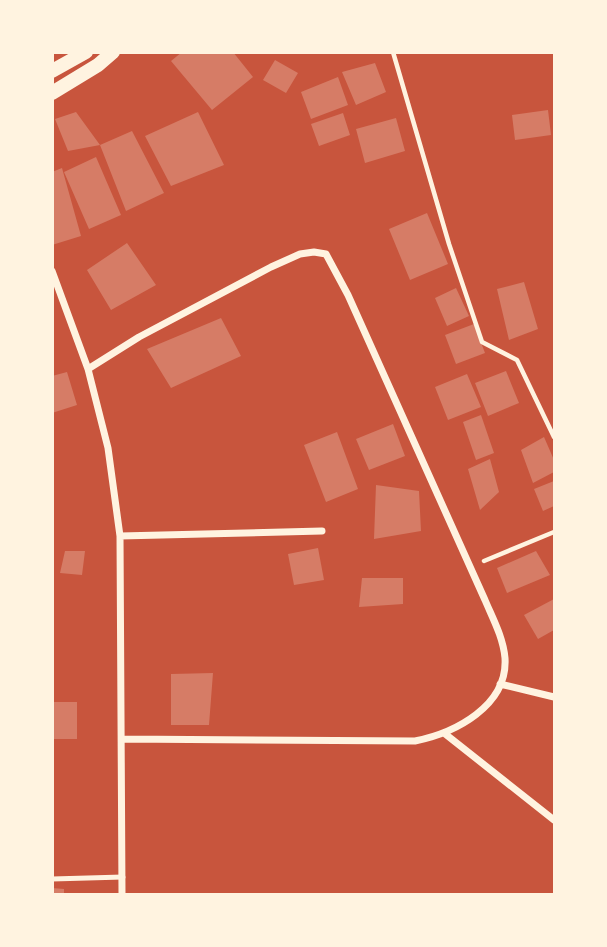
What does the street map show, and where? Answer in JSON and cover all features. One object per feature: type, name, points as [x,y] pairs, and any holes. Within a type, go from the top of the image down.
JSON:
[{"type":"main road","points":[[52,71],[64,58],[86,52]]},
{"type":"main road","points":[[52,93],[98,65],[113,52]]},
{"type":"street","points":[[88,369],[139,337],[271,267],[300,254],[326,254],[348,295],[502,639],[505,660],[500,684],[484,708],[465,723],[444,733],[415,741],[123,739]]},
{"type":"street","points":[[52,271],[88,369],[108,448],[120,536],[122,894]]},
{"type":"street","points":[[120,536],[322,531]]},
{"type":"street","points":[[500,684],[555,697]]},
{"type":"street","points":[[444,733],[555,820]]},
{"type":"lane","points":[[52,879],[123,877]]},
{"type":"path","points":[[393,52],[426,169],[482,342],[517,360],[555,437]]},
{"type":"path","points":[[470,569],[488,558],[555,531]]},
{"type":"building","points":[[182,52],[233,52],[253,77],[212,110],[171,61]]},
{"type":"building","points":[[275,60],[298,73],[286,93],[263,80]]},
{"type":"building","points":[[375,63],[386,92],[356,105],[342,72]]},
{"type":"building","points":[[338,77],[348,105],[311,119],[301,92]]},
{"type":"building","points":[[548,110],[551,135],[515,140],[512,115]]},
{"type":"building","points":[[76,112],[100,145],[68,151],[55,119]]},
{"type":"building","points":[[198,112],[224,165],[171,186],[145,136]]},
{"type":"building","points":[[343,113],[350,135],[319,146],[311,124]]},
{"type":"building","points":[[396,118],[405,151],[365,163],[356,129]]},
{"type":"building","points":[[132,131],[164,193],[126,211],[100,145]]},
{"type":"building","points":[[96,157],[121,215],[89,229],[64,172]]},
{"type":"building","points":[[62,168],[81,236],[52,245],[52,172]]},
{"type":"building","points":[[427,213],[448,264],[410,280],[389,229]]},
{"type":"building","points":[[127,243],[156,285],[111,310],[87,270]]},
{"type":"building","points":[[524,282],[538,329],[509,340],[497,289]]},
{"type":"building","points":[[456,288],[469,316],[447,326],[435,298]]},
{"type":"building","points":[[221,318],[241,356],[171,388],[147,349]]},
{"type":"building","points":[[474,324],[485,353],[456,364],[445,335]]},
{"type":"building","points":[[506,371],[519,403],[488,416],[475,383]]},
{"type":"building","points":[[67,372],[77,405],[52,413],[52,376]]},
{"type":"building","points":[[467,374],[481,407],[448,420],[435,387]]},
{"type":"building","points":[[481,415],[494,453],[476,460],[463,422]]},
{"type":"building","points":[[393,424],[405,456],[369,470],[356,439]]},
{"type":"building","points":[[337,432],[358,489],[326,502],[304,445]]},
{"type":"building","points":[[544,437],[554,460],[554,472],[533,483],[521,450]]},
{"type":"building","points":[[490,459],[499,492],[480,510],[468,469]]},
{"type":"building","points":[[554,481],[554,506],[543,511],[534,489]]},
{"type":"building","points":[[376,485],[419,491],[421,531],[374,539]]},
{"type":"building","points":[[318,548],[324,580],[294,585],[288,554]]},
{"type":"building","points":[[65,551],[85,551],[82,575],[60,573]]},
{"type":"building","points":[[536,551],[550,575],[507,593],[497,568]]},
{"type":"building","points":[[362,578],[403,578],[403,604],[359,607]]},
{"type":"building","points":[[554,599],[554,630],[538,639],[524,615]]},
{"type":"building","points":[[213,673],[209,725],[171,725],[171,674]]},
{"type":"building","points":[[52,702],[77,702],[77,739],[52,739]]},
{"type":"building","points":[[52,888],[64,889],[64,894],[52,894]]}]
